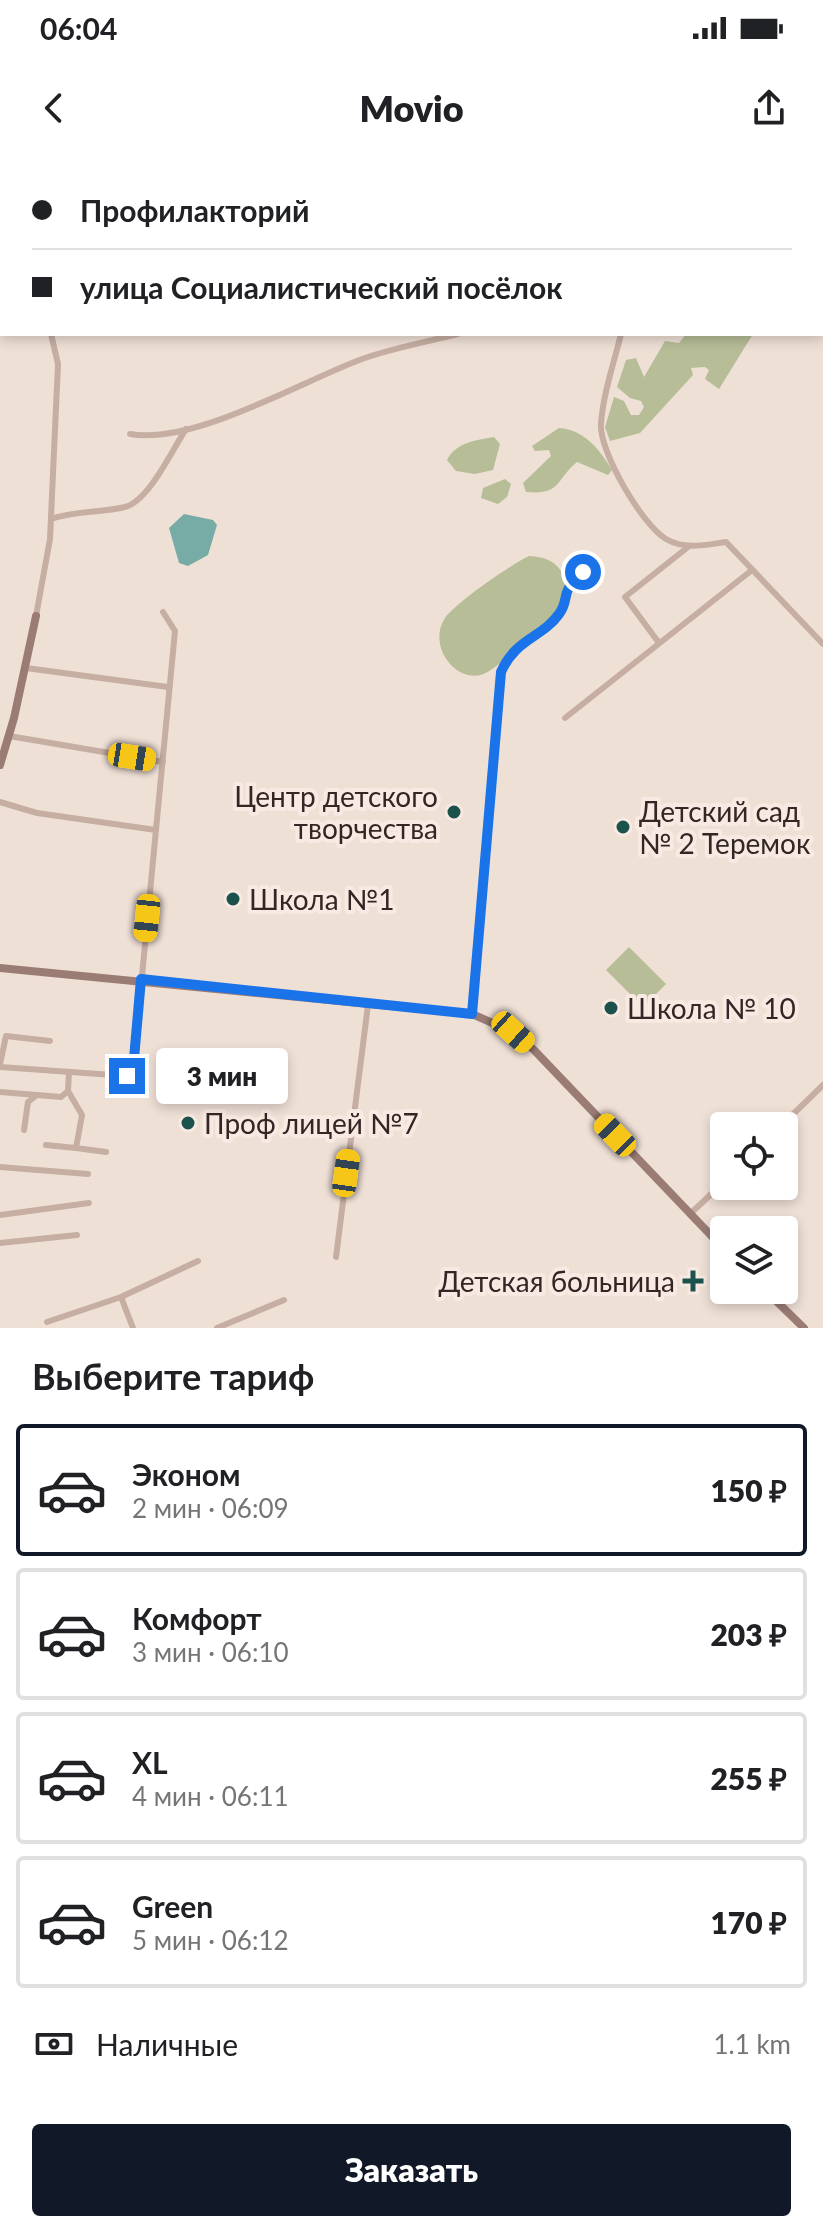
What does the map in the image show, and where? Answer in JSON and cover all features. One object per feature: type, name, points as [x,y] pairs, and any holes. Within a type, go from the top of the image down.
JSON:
[{"type":"street","points":[[0,765],[26,668],[47,571],[58,364],[51,336]]},
{"type":"street","points":[[130,434],[150,437],[186,429],[301,387],[365,358],[450,336]]},
{"type":"street","points":[[621,336],[601,426],[605,448],[639,510],[664,538],[688,547],[726,542],[823,644]]},
{"type":"street","points":[[51,519],[71,512],[125,507],[141,500],[186,429]]},
{"type":"street","points":[[659,643],[625,597],[688,547]]},
{"type":"street","points":[[565,718],[752,570]]},
{"type":"street","points":[[472,1014],[501,672],[509,654],[560,614],[566,586],[583,572]]},
{"type":"street","points":[[50,1041],[3,1036],[0,1066],[131,1075],[175,631],[163,612]]},
{"type":"street","points":[[26,668],[168,687]]},
{"type":"street","points":[[9,736],[163,762]]},
{"type":"street","points":[[0,802],[37,813],[156,830]]},
{"type":"street","points":[[0,968],[141,979],[472,1014],[513,1032],[534,1050],[710,1235]]},
{"type":"street","points":[[336,1257],[368,1005]]},
{"type":"street","points":[[69,1072],[68,1091],[82,1115],[76,1148]]},
{"type":"street","points":[[795,1112],[823,1085]]},
{"type":"street","points":[[0,1092],[61,1097],[68,1091]]},
{"type":"street","points":[[24,1130],[28,1102],[37,1095]]},
{"type":"street","points":[[46,1145],[106,1152]]},
{"type":"street","points":[[0,1167],[88,1174]]},
{"type":"street","points":[[690,1214],[710,1195]]},
{"type":"street","points":[[0,1215],[89,1203]]},
{"type":"street","points":[[0,1243],[77,1235]]},
{"type":"street","points":[[47,1322],[121,1297],[198,1261]]},
{"type":"street","points":[[121,1297],[133,1328]]},
{"type":"street","points":[[217,1328],[284,1300]]},
{"type":"street","points":[[779,1304],[804,1328]]},
{"type":"green space","points":[[684,336],[752,336],[719,389],[705,379],[709,370],[705,367],[691,368],[693,375],[640,433],[610,441],[605,427],[614,397],[624,401],[631,415],[639,415],[644,407],[641,401],[630,398],[617,387],[626,360],[636,358],[644,377],[665,341],[679,343]]},
{"type":"green space","points":[[559,428],[584,437],[612,470],[608,475],[577,462],[552,489],[526,492],[523,483],[551,456],[549,450],[535,451],[532,446]]},
{"type":"green space","points":[[494,437],[500,444],[493,470],[475,474],[456,471],[447,460],[461,446]]},
{"type":"green space","points":[[505,479],[511,484],[507,497],[498,504],[481,498],[483,488]]},
{"type":"green space","points":[[529,556],[540,557],[558,567],[568,590],[565,604],[546,629],[492,669],[481,675],[459,671],[443,654],[440,630],[445,618],[484,584]]},
{"type":"green space","points":[[629,947],[666,984],[643,1007],[606,970]]},
{"type":"water","points":[[184,514],[213,520],[217,525],[208,555],[188,566],[179,563],[169,528]]},
{"type":"place","name":"Центр детского творчества","points":[[454,812]]},
{"type":"place","name":"Детский сад № 2 Теремок","points":[[623,827]]},
{"type":"place","name":"Школа №1","points":[[233,899]]},
{"type":"place","name":"Школа № 10","points":[[611,1008]]},
{"type":"place","name":"Проф лицей №7","points":[[188,1123]]},
{"type":"place","name":"Детская больница","points":[[693,1281]]},
{"type":"route","points":[[127,1076],[133,1070],[141,979],[472,1014],[501,672],[509,654],[560,614],[566,586],[583,572]]}]
